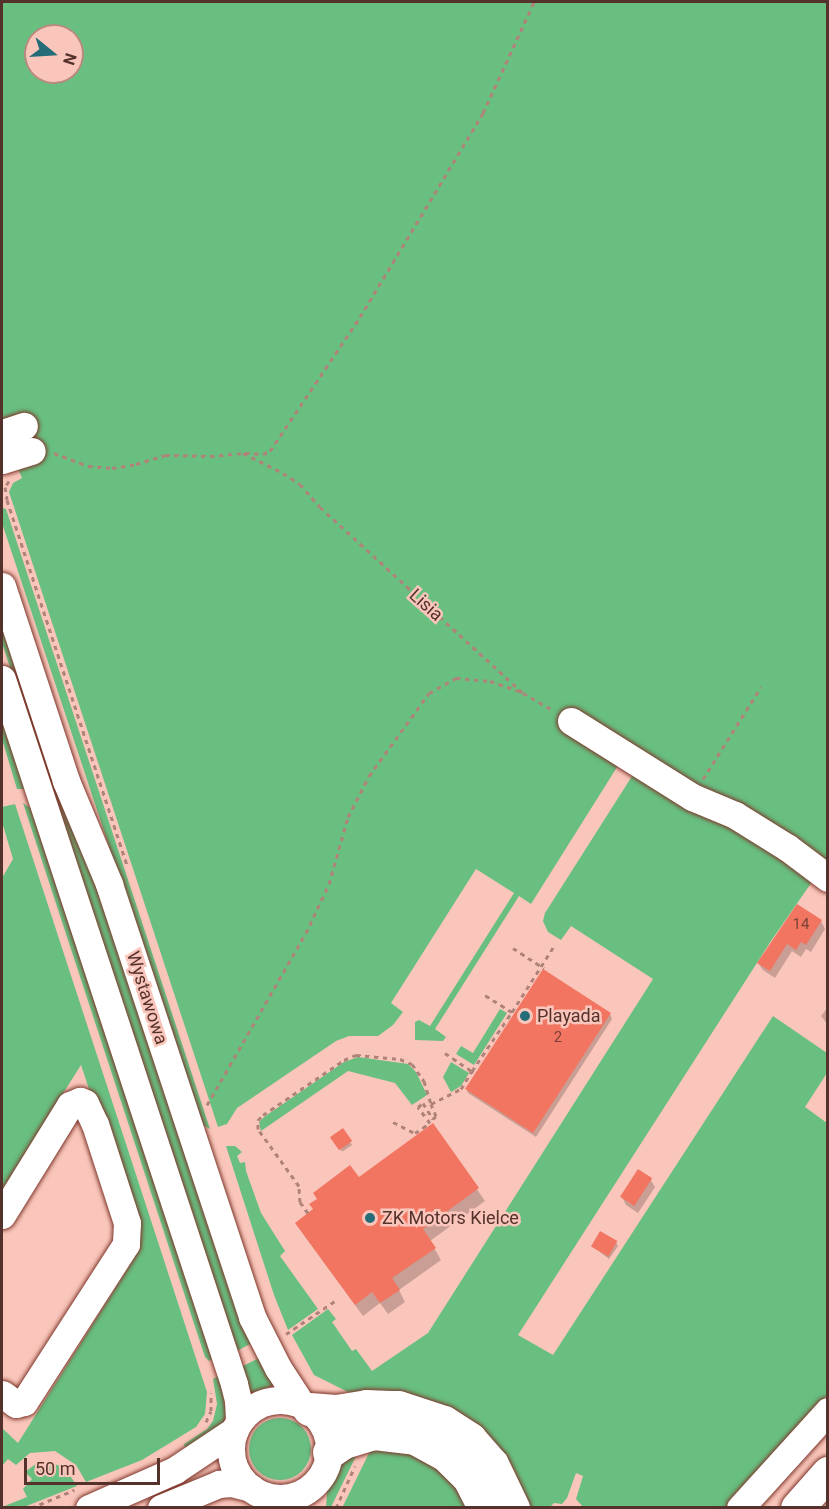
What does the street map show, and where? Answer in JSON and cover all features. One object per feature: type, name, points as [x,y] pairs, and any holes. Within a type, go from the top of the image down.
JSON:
[{"type":"main road","points":[[305,1407],[336,1411],[366,1406],[398,1407],[444,1422],[470,1440],[492,1464],[513,1508]]},
{"type":"main road","points":[[344,1456],[344,1442],[374,1433],[415,1438],[447,1456],[469,1478],[484,1508]]},
{"type":"main road","points":[[797,1508],[828,1473]]},
{"type":"street","points":[[8,469],[19,436]]},
{"type":"street","name":"Wystawowa","points":[[2,586],[66,781],[109,884],[252,1317],[278,1368],[305,1407]]},
{"type":"street","points":[[2,679],[234,1384],[238,1400],[237,1426],[232,1441],[233,1462],[243,1480],[258,1495]]},
{"type":"street","points":[[571,721],[692,797],[735,815],[788,848],[828,878]]},
{"type":"street","points":[[2,1215],[70,1105],[80,1101],[85,1103],[95,1124],[127,1223],[126,1244],[24,1402],[16,1404],[2,1395]]},
{"type":"street","points":[[89,1508],[175,1470],[237,1426],[262,1403],[282,1400],[305,1407],[344,1456],[326,1467],[313,1497],[258,1495],[231,1483],[219,1484],[161,1508]]},
{"type":"street","points":[[740,1508],[828,1411]]},
{"type":"path","points":[[19,436],[88,466],[112,468],[165,455],[264,454],[270,451],[360,317],[483,113],[534,2]]},
{"type":"path","name":"Lisia","points":[[243,453],[300,484],[320,507],[523,693],[571,721]]},
{"type":"path","points":[[2,502],[7,500],[5,487],[8,469]]},
{"type":"path","points":[[207,1105],[306,933],[329,884],[348,817],[369,776],[429,693],[456,678],[490,681],[523,693]]},
{"type":"path","points":[[692,797],[761,687]]},
{"type":"path","points":[[431,1104],[461,1089],[554,946]]},
{"type":"path","points":[[513,948],[542,967]]},
{"type":"path","points":[[483,994],[512,1012]]},
{"type":"path","points":[[445,1053],[473,1072]]},
{"type":"path","points":[[308,1214],[300,1202],[299,1186],[258,1129],[258,1120],[344,1060],[358,1055],[400,1059],[412,1064],[424,1081],[436,1116],[433,1119],[423,1103],[418,1107],[430,1123],[415,1133],[393,1122]]},
{"type":"path","points":[[290,1343],[284,1334],[335,1301]]},
{"type":"path","points":[[204,1425],[212,1403],[209,1386]]},
{"type":"path","points":[[336,1508],[344,1456]]},
{"type":"green space","points":[[2,2],[827,2],[827,871],[816,876],[771,941],[518,1335],[553,1355],[773,1016],[827,1053],[827,1073],[805,1107],[827,1123],[827,1395],[726,1507],[583,1507],[576,1499],[583,1476],[576,1473],[567,1498],[562,1504],[554,1503],[550,1507],[530,1507],[513,1468],[501,1449],[352,1394],[314,1375],[292,1335],[328,1309],[336,1319],[332,1322],[352,1351],[356,1349],[372,1371],[428,1333],[653,979],[571,926],[561,940],[548,932],[543,921],[545,913],[634,773],[619,764],[531,904],[519,896],[435,1029],[446,1037],[443,1041],[415,1040],[415,1022],[419,1020],[430,1026],[514,893],[476,869],[391,1003],[403,1012],[393,1025],[378,1036],[349,1036],[336,1041],[237,1108],[227,1124],[218,1127],[9,492],[13,483],[22,478],[2,432]]},
{"type":"green space","points":[[2,508],[6,509],[210,1129],[201,1124],[2,523]]},
{"type":"green space","points":[[2,621],[87,857],[252,1343],[235,1352],[2,643]]},
{"type":"green space","points":[[2,714],[24,789],[17,789],[2,739]]},
{"type":"green space","points":[[23,803],[32,809],[214,1359],[209,1361],[205,1357]]},
{"type":"green space","points":[[15,804],[207,1392],[205,1414],[196,1427],[142,1460],[86,1482],[76,1465],[55,1451],[30,1453],[16,1465],[8,1459],[2,1466],[2,1428],[18,1443],[140,1249],[137,1233],[81,1065],[2,1190],[2,878],[13,859],[2,822],[2,807]]},
{"type":"green space","points":[[500,1009],[507,1013],[474,1065],[456,1054],[461,1046],[473,1053]]},
{"type":"green space","points":[[358,1057],[408,1064],[416,1072],[427,1095],[412,1105],[395,1083],[348,1071],[261,1131],[259,1122],[264,1117],[344,1062]]},
{"type":"green space","points":[[451,1062],[469,1073],[461,1086],[451,1092],[443,1077]]},
{"type":"green space","points":[[226,1146],[235,1146],[242,1152],[237,1156],[240,1163],[245,1162],[261,1213],[285,1251],[280,1256],[318,1309],[288,1330],[274,1295]]},
{"type":"green space","points":[[261,1357],[274,1385],[249,1394],[239,1368]]},
{"type":"green space","points":[[220,1375],[226,1413],[224,1422],[186,1452],[184,1444],[207,1429],[213,1421],[217,1404],[213,1379]]},
{"type":"green space","points":[[274,1418],[286,1418],[302,1427],[309,1437],[311,1449],[309,1461],[302,1471],[286,1480],[274,1480],[263,1475],[254,1466],[249,1455],[249,1443],[254,1432],[263,1423]]},
{"type":"green space","points":[[372,1447],[421,1455],[447,1473],[467,1508],[342,1508]]},
{"type":"green space","points":[[359,1450],[331,1507],[326,1508],[327,1492],[341,1464],[347,1456]]},
{"type":"green space","points":[[47,1461],[65,1468],[77,1486],[24,1507],[2,1507],[27,1497],[23,1489],[32,1479],[25,1472],[37,1463]]},
{"type":"building","points":[[797,904],[822,920],[806,945],[801,942],[796,950],[787,944],[770,971],[757,963]]},
{"type":"building","points":[[543,969],[611,1013],[533,1133],[465,1089]]},
{"type":"building","name":"ZK Motors Kielce","points":[[433,1123],[479,1188],[423,1229],[436,1248],[392,1278],[400,1290],[380,1303],[372,1292],[355,1305],[295,1223],[313,1209],[309,1204],[317,1199],[313,1193],[350,1165],[359,1177]]},
{"type":"building","points":[[343,1128],[352,1141],[339,1150],[330,1137]]},
{"type":"building","points":[[638,1169],[652,1178],[634,1206],[620,1197]]},
{"type":"building","points":[[600,1231],[617,1241],[608,1257],[591,1247]]},
{"type":"place","name":"Playada","points":[[525,1016]]},
{"type":"place","name":"ZK Motors Kielce","points":[[370,1218]]}]
